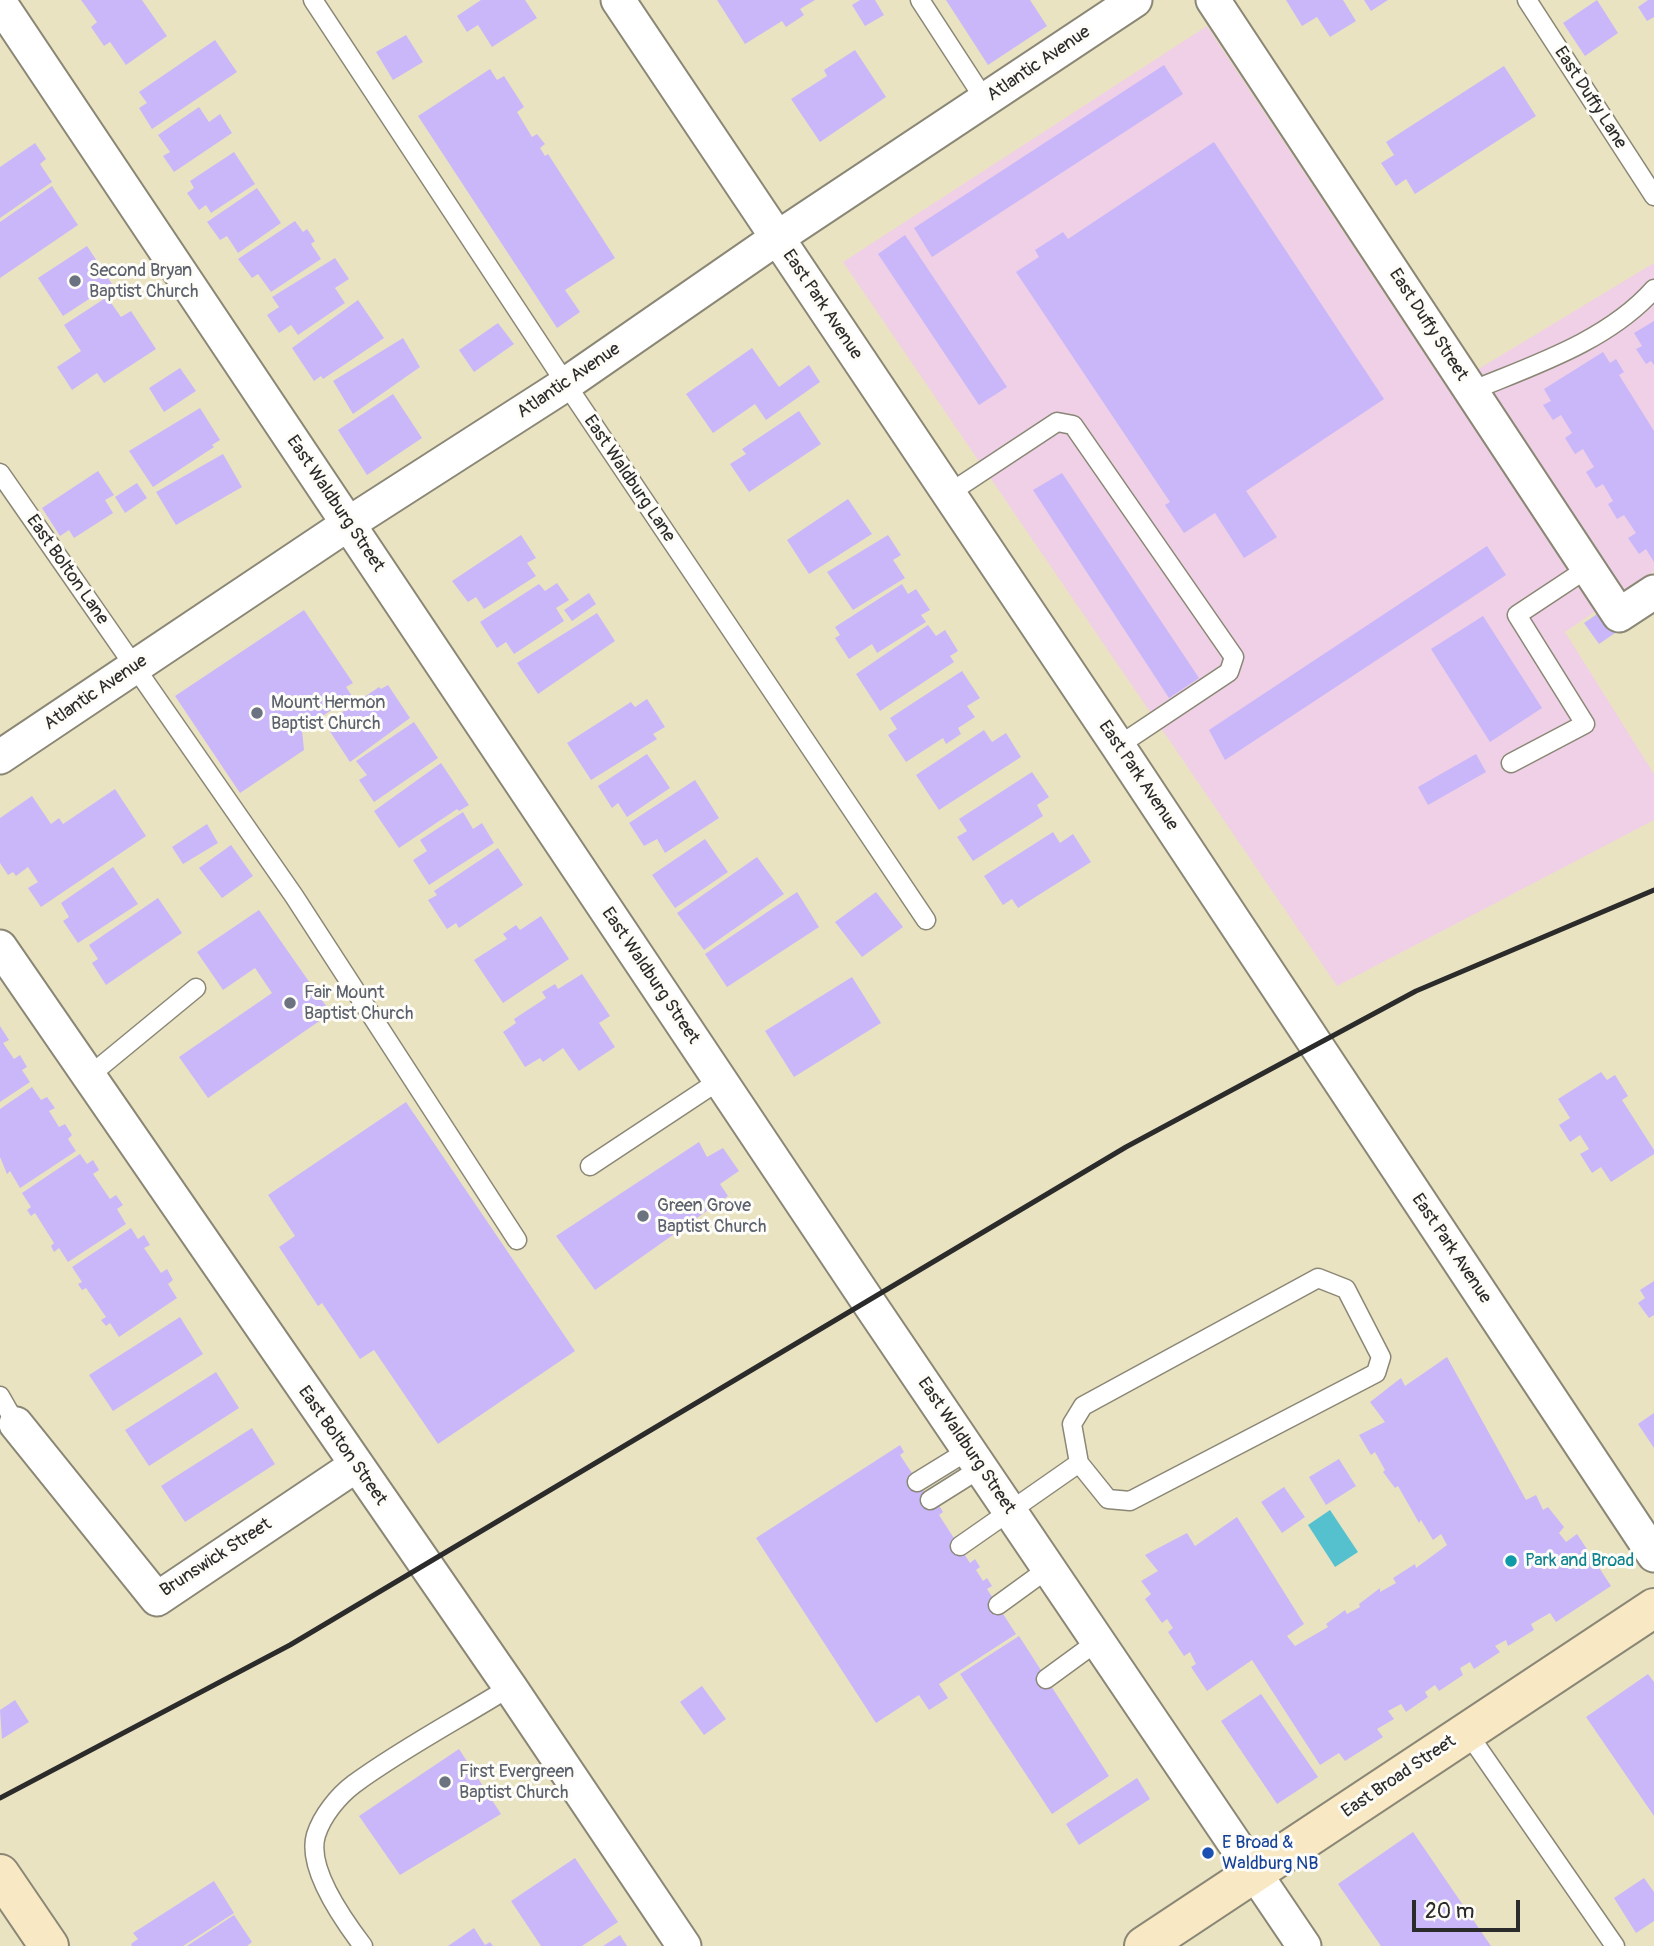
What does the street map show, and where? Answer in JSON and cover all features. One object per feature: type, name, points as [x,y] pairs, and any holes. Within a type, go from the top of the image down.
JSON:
[{"type":"main road","name":"East Broad Street","points":[[1144,1946],[1654,1608]]},
{"type":"main road","points":[[0,1874],[49,1946]]},
{"type":"street","name":"East Park Avenue","points":[[618,0],[1118,746],[1654,1555]]},
{"type":"street","name":"Atlantic Avenue","points":[[0,757],[348,524],[566,384],[777,239],[1135,0]]},
{"type":"street","name":"East Duffy Street","points":[[1213,0],[1619,615],[1654,592]]},
{"type":"street","name":"East Waldburg Street","points":[[0,3],[720,1080],[1304,1946]]},
{"type":"street","name":"East Bolton Street","points":[[0,947],[355,1466],[510,1687],[684,1946]]},
{"type":"street","name":"Brunswick Street","points":[[8,1410],[157,1599],[355,1466]]},
{"type":"lane","name":"East Waldburg Lane","points":[[313,0],[566,384],[926,920]]},
{"type":"lane","points":[[920,0],[985,100]]},
{"type":"lane","name":"East Duffy Lane","points":[[1527,0],[1654,196]]},
{"type":"lane","points":[[1471,391],[1580,343],[1629,314],[1654,289]]},
{"type":"lane","points":[[948,494],[1057,422],[1073,425],[1234,656],[1229,672],[1118,746]]},
{"type":"lane","name":"East Bolton Lane","points":[[0,473],[294,896],[517,1240]]},
{"type":"lane","points":[[1511,763],[1585,724],[1517,615],[1588,568]]},
{"type":"lane","points":[[89,1076],[196,988]]},
{"type":"lane","points":[[590,1166],[720,1080]]},
{"type":"lane","points":[[1318,1278],[1346,1289],[1381,1357],[1376,1373],[1130,1501],[1108,1499],[1079,1463],[1072,1424],[1083,1406],[1318,1278]]},
{"type":"lane","points":[[918,1482],[975,1459]]},
{"type":"lane","points":[[930,1500],[975,1459]]},
{"type":"lane","points":[[960,1546],[1079,1463]]},
{"type":"lane","points":[[998,1605],[1049,1568]]},
{"type":"lane","points":[[1046,1679],[1098,1641]]},
{"type":"lane","points":[[363,1946],[341,1917],[319,1874],[315,1837],[330,1808],[353,1785],[510,1687]]},
{"type":"lane","points":[[1467,1732],[1615,1946]]},
{"type":"shaded area","points":[[1207,26],[1447,388],[1654,263],[1654,571],[1565,632],[1654,774],[1654,820],[1337,986],[843,262]]},
{"type":"water","points":[[1330,1510],[1358,1552],[1335,1567],[1308,1525]]},
{"type":"building","points":[[81,0],[142,0],[167,36],[126,65],[110,42],[104,46],[91,27],[97,22]]},
{"type":"building","points":[[481,0],[525,0],[537,18],[492,47],[478,25],[467,32],[457,16]]},
{"type":"building","points":[[717,0],[815,0],[800,9],[804,15],[786,27],[782,21],[745,44]]},
{"type":"building","points":[[860,0],[875,0],[884,15],[865,26],[852,5]]},
{"type":"building","points":[[946,0],[1030,0],[1047,26],[988,65]]},
{"type":"building","points":[[1286,0],[1343,0],[1356,21],[1330,37],[1317,17],[1302,26]]},
{"type":"building","points":[[1364,0],[1388,0],[1371,11]]},
{"type":"building","points":[[1597,0],[1618,33],[1585,56],[1563,23]]},
{"type":"building","points":[[1648,0],[1654,0],[1654,17],[1647,21],[1638,7]]},
{"type":"building","points":[[406,35],[423,62],[393,80],[376,52]]},
{"type":"building","points":[[215,40],[237,72],[152,129],[139,108],[147,103],[139,92]]},
{"type":"building","points":[[855,50],[886,97],[820,142],[791,99],[827,76],[824,70]]},
{"type":"building","points":[[1164,65],[1183,94],[932,257],[914,228]]},
{"type":"building","points":[[1504,66],[1536,116],[1415,194],[1406,179],[1396,186],[1381,163],[1394,155],[1386,142]]},
{"type":"building","points":[[490,69],[497,80],[504,76],[524,107],[517,112],[532,137],[537,134],[545,144],[540,148],[545,156],[548,154],[615,258],[565,290],[580,312],[557,328],[418,116]]},
{"type":"building","points":[[199,107],[209,122],[220,114],[232,133],[174,172],[163,156],[170,152],[158,135]]},
{"type":"building","points":[[1214,142],[1384,399],[1246,491],[1277,537],[1244,558],[1215,513],[1184,533],[1165,505],[1170,502],[1016,272],[1039,257],[1035,250],[1063,232],[1068,239]]},
{"type":"building","points":[[35,143],[46,159],[40,164],[52,182],[0,218],[0,167]]},
{"type":"building","points":[[234,152],[255,184],[211,213],[206,205],[199,210],[187,193],[194,188],[190,181]]},
{"type":"building","points":[[52,186],[78,225],[0,278],[0,222]]},
{"type":"building","points":[[257,188],[281,223],[238,253],[227,236],[220,240],[207,222]]},
{"type":"building","points":[[295,221],[303,232],[307,229],[315,241],[311,244],[321,259],[271,292],[258,274],[252,278],[238,259]]},
{"type":"building","points":[[905,235],[1007,387],[979,405],[878,254]]},
{"type":"building","name":"Second Bryan Baptist Church","points":[[87,246],[112,284],[63,316],[38,278]]},
{"type":"building","points":[[335,258],[349,279],[335,288],[345,303],[298,335],[291,325],[279,333],[267,315],[279,307],[272,297]]},
{"type":"building","points":[[107,297],[121,317],[131,311],[156,349],[104,383],[97,373],[72,390],[57,367],[81,351],[64,325]]},
{"type":"building","points":[[358,300],[384,338],[323,379],[321,376],[314,381],[292,348]]},
{"type":"building","points":[[1654,321],[1654,365],[1651,361],[1646,364],[1636,349],[1642,346],[1634,333]]},
{"type":"building","points":[[498,323],[514,344],[474,372],[459,350]]},
{"type":"building","points":[[403,338],[420,367],[353,414],[333,381]]},
{"type":"building","points":[[752,348],[779,387],[809,365],[820,382],[766,420],[755,404],[713,433],[686,394]]},
{"type":"building","points":[[1603,352],[1610,363],[1616,359],[1624,372],[1619,375],[1654,431],[1654,562],[1646,549],[1639,554],[1628,538],[1636,533],[1624,515],[1617,519],[1608,504],[1613,501],[1603,484],[1596,488],[1586,472],[1594,467],[1583,449],[1575,454],[1565,438],[1572,433],[1561,415],[1553,420],[1543,405],[1551,401],[1544,389]]},
{"type":"building","points":[[180,368],[196,391],[164,412],[149,388]]},
{"type":"building","points":[[393,394],[422,438],[367,475],[338,430]]},
{"type":"building","points":[[200,408],[220,440],[212,445],[214,447],[153,487],[129,451]]},
{"type":"building","points":[[799,411],[821,444],[749,492],[730,464],[746,454],[742,449]]},
{"type":"building","points":[[223,454],[242,487],[176,525],[156,492]]},
{"type":"building","points":[[98,471],[114,495],[105,500],[113,513],[74,538],[69,530],[60,536],[42,508]]},
{"type":"building","points":[[1062,473],[1199,678],[1169,698],[1033,490]]},
{"type":"building","points":[[137,483],[147,498],[125,513],[115,497]]},
{"type":"building","points":[[848,499],[872,534],[809,574],[787,540]]},
{"type":"building","points":[[521,535],[536,558],[527,563],[536,576],[484,609],[476,597],[468,602],[452,581]]},
{"type":"building","points":[[888,535],[901,555],[893,560],[905,578],[853,610],[827,572]]},
{"type":"building","points":[[1487,546],[1506,575],[1225,760],[1209,730]]},
{"type":"building","points":[[557,583],[569,600],[556,608],[564,621],[514,654],[506,642],[497,648],[480,622],[539,584],[545,591]]},
{"type":"building","points":[[902,584],[908,594],[916,589],[930,610],[921,615],[926,622],[877,653],[872,644],[849,659],[835,638],[840,635],[835,627]]},
{"type":"building","points":[[589,593],[596,604],[572,621],[564,610]]},
{"type":"building","name":"Mount Hermon Baptist Church","points":[[304,610],[353,683],[346,687],[352,696],[302,730],[304,750],[240,793],[175,696]]},
{"type":"building","points":[[1603,610],[1618,631],[1599,644],[1584,623]]},
{"type":"building","points":[[597,613],[615,641],[538,694],[517,663]]},
{"type":"building","points":[[1483,616],[1542,708],[1490,742],[1431,649]]},
{"type":"building","points":[[928,625],[936,636],[945,630],[958,651],[950,656],[954,662],[880,711],[856,674]]},
{"type":"building","points":[[962,671],[980,698],[967,706],[975,717],[958,728],[961,734],[946,744],[943,738],[906,762],[888,735],[897,729],[890,718]]},
{"type":"building","points":[[388,685],[410,718],[350,762],[325,724],[379,687],[381,689]]},
{"type":"building","points":[[647,699],[665,727],[653,734],[657,739],[591,780],[567,743],[631,702],[635,707]]},
{"type":"building","points":[[414,722],[438,758],[374,802],[359,780],[367,775],[356,761]]},
{"type":"building","points":[[984,730],[992,742],[1006,733],[1021,757],[939,810],[916,775]]},
{"type":"building","points":[[647,754],[670,788],[627,817],[618,803],[612,808],[598,786]]},
{"type":"building","points":[[1476,754],[1486,772],[1428,805],[1418,787]]},
{"type":"building","points":[[441,763],[469,805],[459,811],[457,809],[399,848],[374,811]]},
{"type":"building","points":[[1032,772],[1049,797],[1037,805],[1043,816],[973,861],[957,837],[967,831],[959,819]]},
{"type":"building","points":[[695,780],[719,818],[665,853],[657,839],[644,846],[629,823]]},
{"type":"building","points":[[115,789],[146,836],[41,907],[28,888],[38,882],[28,867],[16,876],[13,872],[8,875],[0,863],[0,818],[32,796],[51,824],[59,818],[63,824]]},
{"type":"building","points":[[463,812],[473,829],[482,823],[494,843],[429,885],[413,860],[427,851],[420,840]]},
{"type":"building","points":[[207,824],[218,843],[183,864],[172,847]]},
{"type":"building","points":[[1053,832],[1060,843],[1073,834],[1091,862],[1018,908],[1012,899],[1003,905],[984,876]]},
{"type":"building","points":[[705,839],[728,872],[675,908],[652,875]]},
{"type":"building","points":[[231,845],[253,876],[222,898],[199,868]]},
{"type":"building","points":[[498,848],[523,885],[459,928],[456,923],[447,929],[428,900],[437,895],[434,891]]},
{"type":"building","points":[[757,857],[784,894],[704,950],[677,913]]},
{"type":"building","points":[[113,867],[138,904],[78,943],[63,921],[69,917],[61,903]]},
{"type":"building","points":[[797,892],[819,927],[727,987],[705,954]]},
{"type":"building","points":[[876,892],[903,927],[862,957],[835,922]]},
{"type":"building","points":[[158,898],[182,933],[106,985],[92,963],[98,959],[89,945]]},
{"type":"building","name":"Fair Mount Baptist Church","points":[[259,910],[331,1013],[208,1098],[179,1057],[272,993],[255,968],[223,990],[197,952]]},
{"type":"building","points":[[541,916],[569,959],[503,1003],[474,960],[507,939],[503,934],[516,925],[520,930]]},
{"type":"building","points":[[582,974],[610,1016],[599,1023],[615,1047],[579,1071],[563,1048],[543,1062],[540,1058],[525,1067],[503,1032],[516,1023],[514,1019],[546,998],[542,992],[555,984],[558,989]]},
{"type":"building","points":[[852,977],[881,1023],[794,1077],[765,1031]]},
{"type":"building","points":[[0,1026],[9,1040],[3,1043],[14,1059],[20,1055],[27,1067],[22,1070],[30,1082],[0,1102]]},
{"type":"building","points":[[1601,1072],[1607,1080],[1615,1075],[1628,1096],[1622,1100],[1654,1150],[1654,1154],[1611,1182],[1601,1167],[1592,1173],[1580,1154],[1589,1149],[1580,1135],[1570,1142],[1559,1125],[1570,1118],[1558,1099]]},
{"type":"building","points":[[32,1087],[41,1100],[47,1097],[55,1108],[49,1111],[59,1127],[65,1124],[72,1135],[68,1139],[76,1151],[20,1188],[10,1171],[7,1174],[0,1157],[0,1109]]},
{"type":"building","points":[[406,1102],[575,1351],[438,1444],[374,1350],[360,1359],[322,1303],[318,1306],[279,1247],[295,1236],[268,1195]]},
{"type":"building","name":"Green Grove Baptist Church","points":[[699,1142],[707,1157],[723,1148],[739,1171],[720,1184],[728,1196],[595,1290],[556,1236]]},
{"type":"building","points":[[80,1154],[87,1164],[93,1160],[99,1170],[93,1174],[110,1199],[116,1195],[123,1205],[117,1209],[126,1224],[68,1262],[59,1248],[54,1252],[51,1246],[54,1243],[35,1213],[31,1216],[27,1210],[31,1207],[22,1193]]},
{"type":"building","points":[[131,1228],[138,1239],[144,1235],[150,1245],[144,1248],[161,1273],[167,1269],[173,1280],[168,1284],[177,1298],[119,1337],[110,1323],[106,1326],[101,1320],[106,1317],[86,1288],[82,1290],[78,1284],[82,1282],[72,1267]]},
{"type":"building","points":[[1654,1281],[1654,1315],[1649,1318],[1638,1303],[1645,1298],[1640,1290]]},
{"type":"building","points":[[180,1317],[203,1354],[113,1411],[89,1375]]},
{"type":"building","name":"Park and Broad","points":[[1447,1357],[1526,1500],[1536,1495],[1543,1510],[1548,1507],[1564,1527],[1559,1533],[1566,1542],[1577,1534],[1611,1586],[1556,1622],[1550,1613],[1531,1624],[1534,1630],[1508,1646],[1506,1640],[1495,1646],[1500,1652],[1474,1669],[1470,1662],[1460,1668],[1463,1675],[1439,1691],[1435,1685],[1425,1692],[1428,1697],[1406,1712],[1401,1704],[1388,1711],[1394,1719],[1377,1729],[1383,1737],[1345,1761],[1339,1753],[1320,1765],[1252,1660],[1207,1691],[1191,1667],[1196,1664],[1190,1652],[1184,1656],[1168,1632],[1173,1628],[1167,1619],[1162,1623],[1145,1599],[1151,1594],[1141,1581],[1158,1571],[1145,1555],[1187,1533],[1195,1546],[1237,1517],[1304,1624],[1287,1636],[1295,1646],[1328,1627],[1326,1624],[1345,1610],[1347,1614],[1360,1607],[1359,1604],[1380,1588],[1380,1592],[1396,1583],[1393,1578],[1415,1564],[1416,1568],[1447,1545],[1441,1534],[1433,1540],[1421,1520],[1419,1523],[1398,1486],[1395,1488],[1383,1472],[1385,1470],[1375,1452],[1371,1455],[1359,1435],[1385,1422],[1370,1402],[1401,1378],[1405,1386]]},
{"type":"building","points":[[216,1372],[239,1408],[149,1466],[125,1430]]},
{"type":"building","points":[[1654,1413],[1654,1448],[1638,1424]]},
{"type":"building","points":[[252,1428],[275,1464],[185,1522],[161,1486]]},
{"type":"building","points":[[900,1445],[904,1452],[900,1455],[935,1508],[939,1505],[943,1512],[939,1515],[970,1563],[975,1559],[980,1567],[976,1570],[983,1581],[987,1578],[992,1586],[987,1589],[1016,1634],[939,1684],[948,1698],[929,1710],[919,1695],[876,1723],[756,1538]]},
{"type":"building","points":[[1339,1459],[1356,1486],[1326,1505],[1309,1477]]},
{"type":"building","points":[[1284,1487],[1305,1517],[1282,1533],[1261,1502]]},
{"type":"building","points":[[1019,1636],[1109,1776],[1052,1814],[960,1674]]},
{"type":"building","points":[[1648,1674],[1654,1682],[1654,1816],[1586,1717]]},
{"type":"building","points":[[702,1686],[726,1719],[704,1735],[680,1702]]},
{"type":"building","points":[[1261,1694],[1318,1777],[1277,1804],[1221,1721]]},
{"type":"building","points":[[15,1700],[29,1722],[2,1739],[0,1710]]},
{"type":"building","name":"First Evergreen Baptist Church","points":[[459,1749],[501,1814],[400,1875],[359,1816]]},
{"type":"building","points":[[1137,1778],[1150,1799],[1079,1845],[1066,1824]]},
{"type":"building","points":[[1413,1832],[1491,1946],[1381,1946],[1338,1884]]},
{"type":"building","points":[[575,1858],[618,1922],[582,1946],[541,1946],[511,1901]]},
{"type":"building","points":[[1644,1878],[1654,1892],[1654,1921],[1636,1933],[1614,1898]]},
{"type":"building","points":[[214,1881],[234,1913],[183,1946],[132,1946],[138,1939],[133,1933]]},
{"type":"building","points":[[234,1915],[252,1942],[247,1946],[187,1946]]},
{"type":"building","points":[[474,1928],[485,1945],[490,1942],[493,1946],[448,1946]]},
{"type":"building","points":[[620,1935],[627,1946],[603,1946]]},
{"type":"railway","points":[[0,1798],[290,1645],[1126,1147],[1416,991],[1654,890]]},
{"type":"place","name":"Second Bryan Baptist Church","points":[[75,281]]},
{"type":"place","name":"Mount Hermon Baptist Church","points":[[257,713]]},
{"type":"place","name":"Fair Mount Baptist Church","points":[[290,1003]]},
{"type":"place","name":"Green Grove Baptist Church","points":[[643,1216]]},
{"type":"place","name":"Park and Broad","points":[[1511,1561]]},
{"type":"place","name":"First Evergreen Baptist Church","points":[[445,1782]]},
{"type":"place","name":"E Broad & Waldburg NB","points":[[1208,1853]]}]
